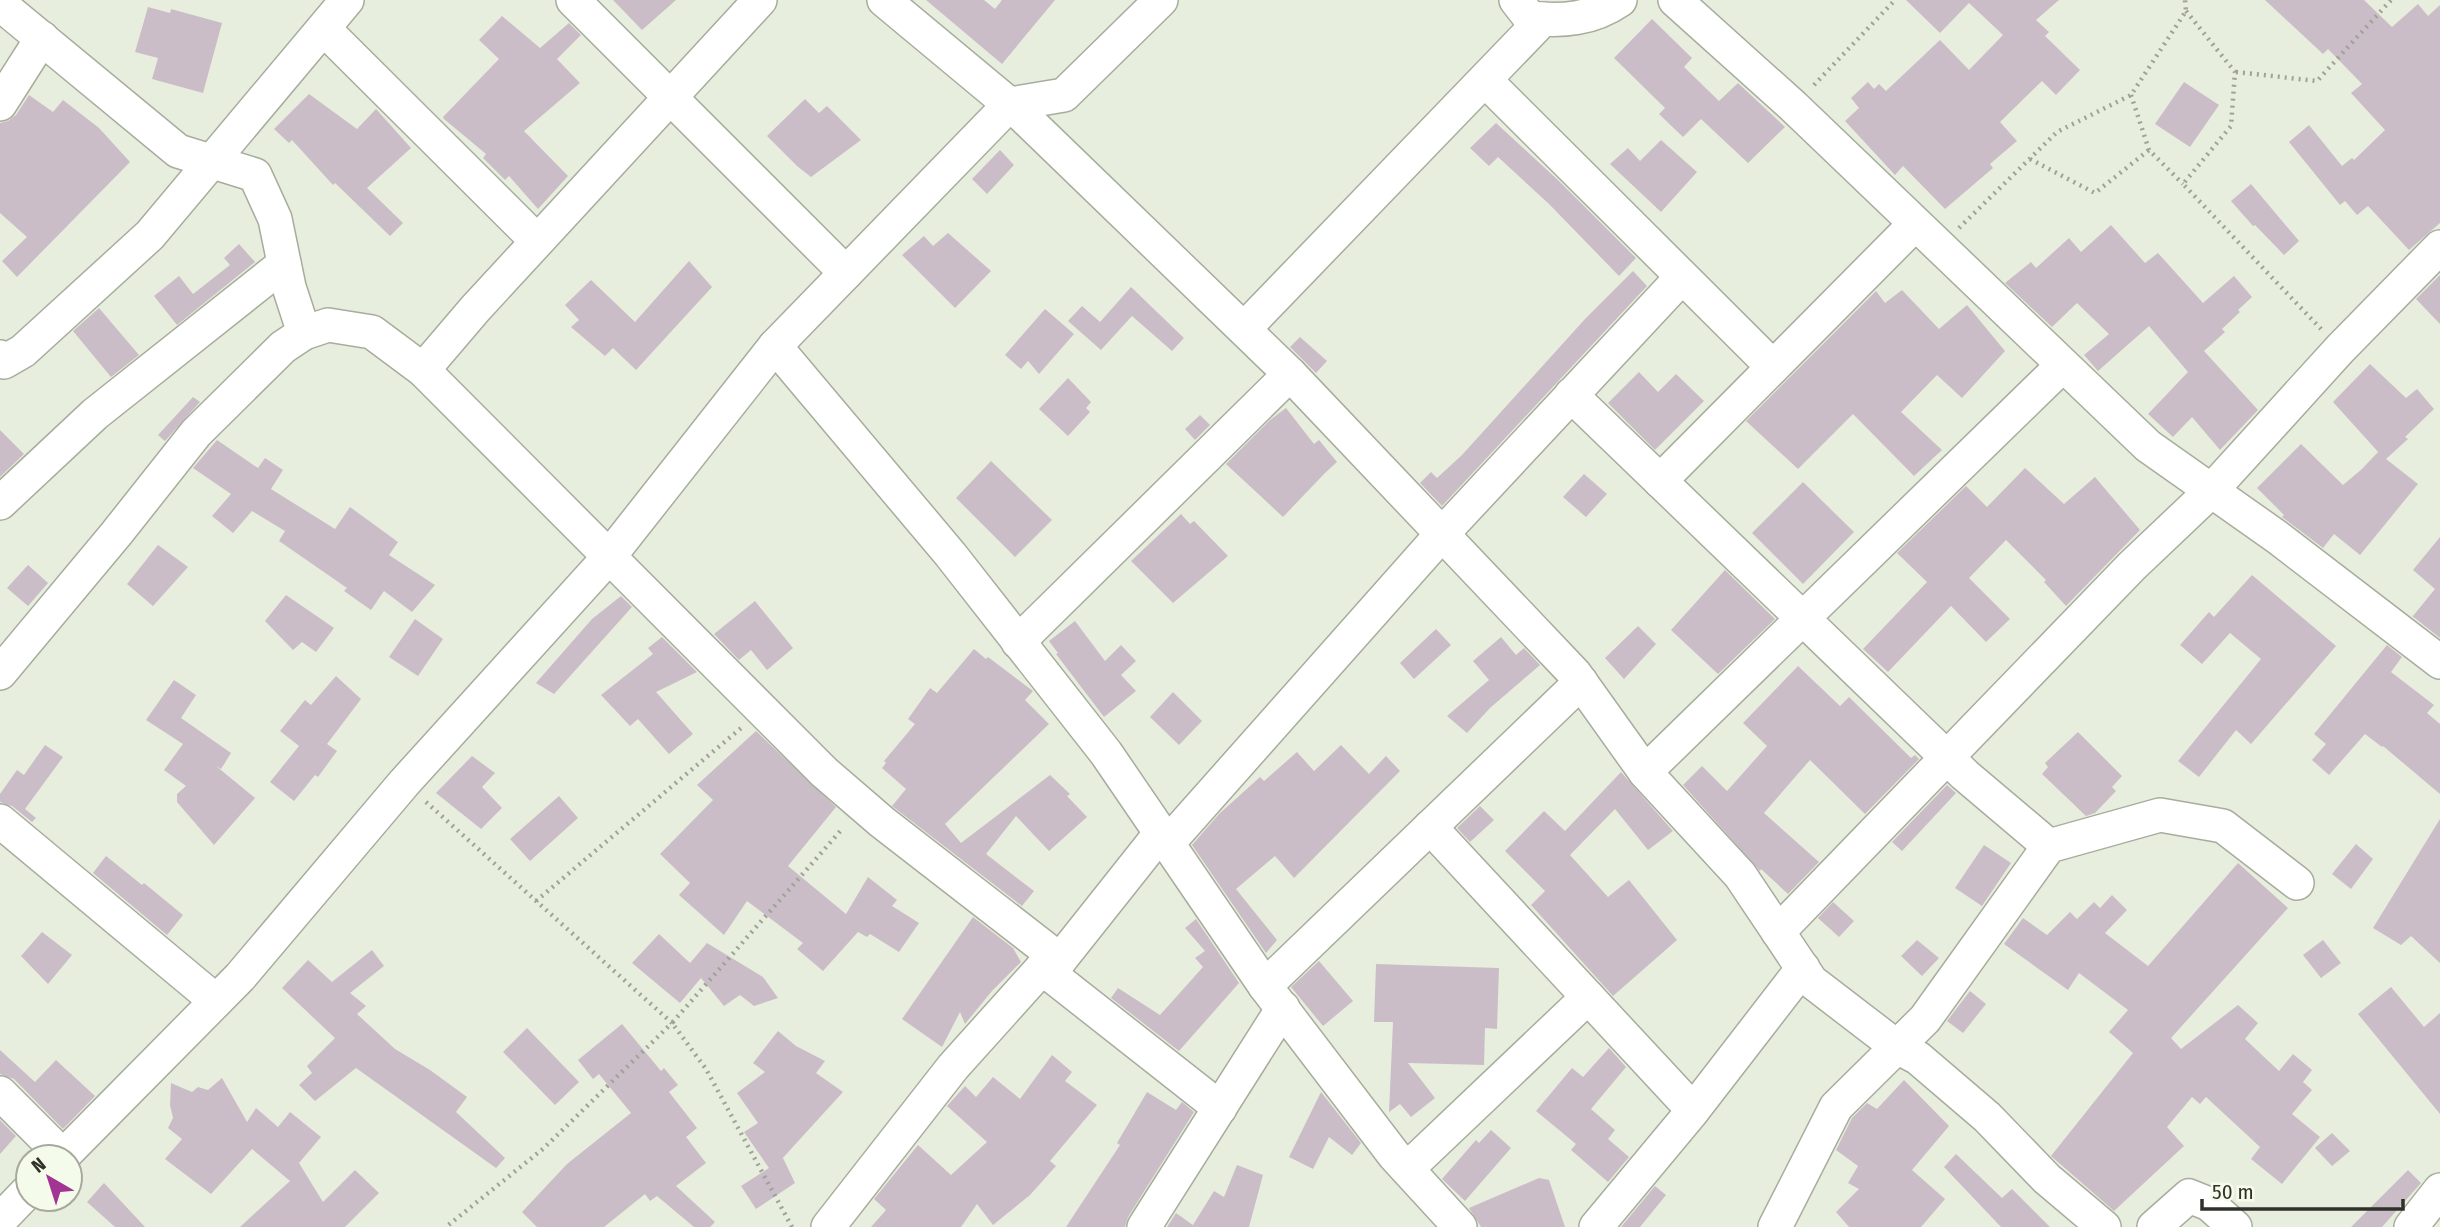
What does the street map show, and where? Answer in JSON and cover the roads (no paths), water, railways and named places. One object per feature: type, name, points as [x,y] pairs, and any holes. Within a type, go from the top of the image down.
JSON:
[{"type":"street","points":[[0,357],[4,362],[23,351],[150,235],[347,0]]},
{"type":"street","points":[[573,0],[846,273]]},
{"type":"street","points":[[423,370],[537,241],[760,0]]},
{"type":"street","points":[[884,0],[1010,104],[1290,373],[1581,682],[1645,772],[1740,875],[1811,981],[1897,1047],[1918,1058],[1978,1108],[2048,1179],[2104,1227]]},
{"type":"street","points":[[76,1143],[240,977],[404,783],[608,558],[775,346],[1010,104],[1064,95],[1161,0]]},
{"type":"street","points":[[1516,0],[1530,18],[1572,20],[1610,7],[1620,0]]},
{"type":"street","points":[[1675,0],[1793,106],[2148,446],[2277,537],[2440,662]]},
{"type":"street","points":[[0,4],[178,151],[255,175],[275,219],[289,287],[304,333]]},
{"type":"street","points":[[1244,329],[1543,19]]},
{"type":"street","points":[[324,29],[537,241]]},
{"type":"street","points":[[0,104],[43,38]]},
{"type":"street","points":[[1485,80],[1773,367]]},
{"type":"street","points":[[1660,481],[1915,224]]},
{"type":"street","points":[[1778,932],[2132,566],[2210,492],[2340,349],[2439,251]]},
{"type":"street","points":[[0,503],[95,414],[284,264]]},
{"type":"street","points":[[828,1227],[953,1067],[1051,964],[1442,534],[1682,277]]},
{"type":"street","points":[[0,673],[196,433],[283,347],[304,333],[328,325],[372,332],[423,370],[824,772],[1220,1108]]},
{"type":"street","points":[[775,346],[950,554],[1106,753],[1274,997],[1407,1169],[1460,1227]]},
{"type":"street","points":[[1645,772],[2063,365]]},
{"type":"street","points":[[1018,642],[1290,373]]},
{"type":"street","points":[[1571,395],[1948,758],[2049,846]]},
{"type":"street","points":[[1144,1227],[1220,1108],[1274,997],[1430,827],[1581,682]]},
{"type":"street","points":[[1775,1227],[1836,1107],[1925,1019],[2049,846],[2160,816],[2223,826],[2297,883]]},
{"type":"street","points":[[0,821],[216,1001]]},
{"type":"street","points":[[1430,827],[1693,1110]]},
{"type":"street","points":[[1596,1227],[1693,1110],[1803,968]]},
{"type":"street","points":[[1407,1169],[1588,997]]},
{"type":"street","points":[[0,1093],[48,1143]]},
{"type":"street","points":[[2412,1227],[2440,1190]]},
{"type":"street","points":[[2154,1227],[2189,1196],[2209,1204],[2235,1227]]},
{"type":"street","points":[[0,1220],[14,1206]]}]
